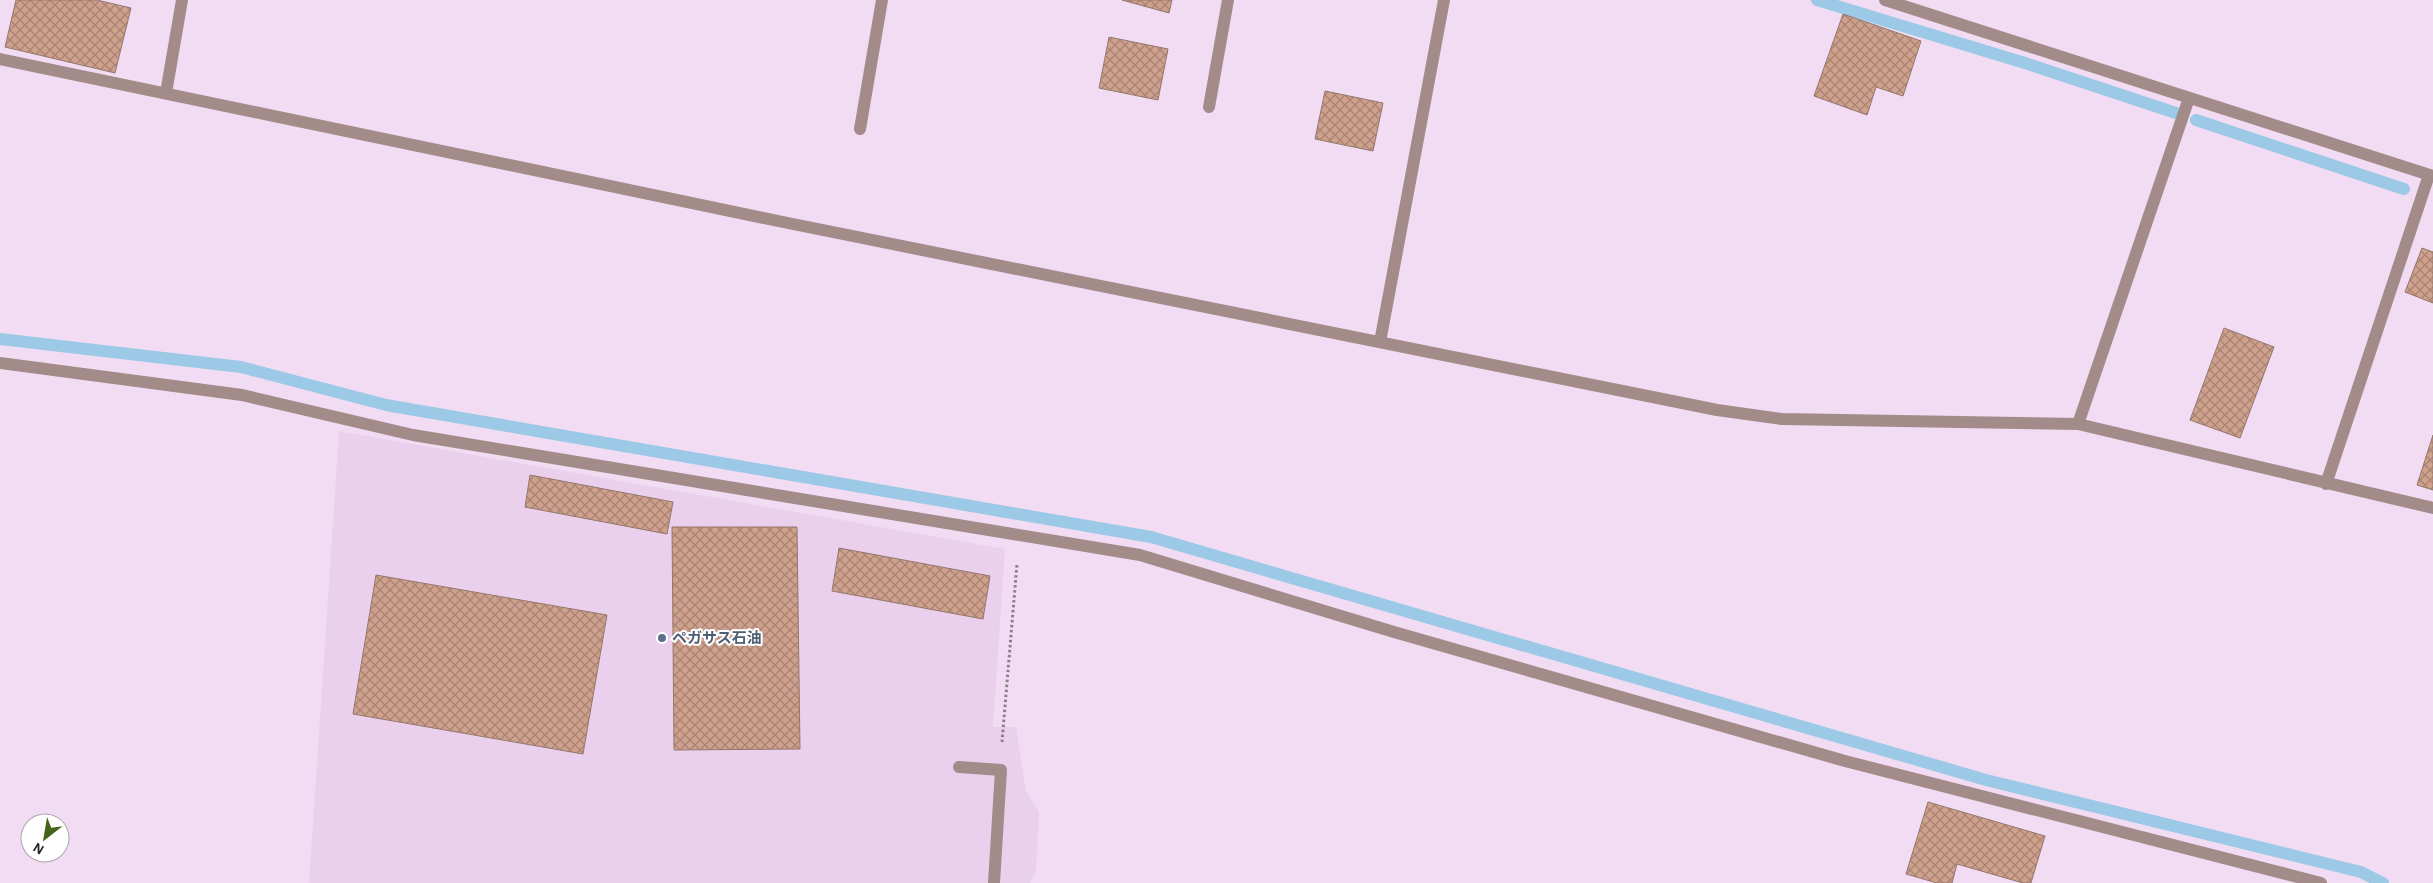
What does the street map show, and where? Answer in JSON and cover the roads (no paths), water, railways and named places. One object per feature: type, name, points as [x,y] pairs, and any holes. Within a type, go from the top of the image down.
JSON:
[{"type":"street","points":[[166,94],[182,0]]},
{"type":"street","points":[[860,129],[882,0]]},
{"type":"street","points":[[1209,107],[1228,0]]},
{"type":"street","points":[[1380,342],[1444,0]]},
{"type":"street","points":[[1885,0],[2431,175],[2326,484]]},
{"type":"street","points":[[0,59],[788,224],[1717,410],[1782,419],[2078,424],[2433,508]]},
{"type":"street","points":[[2078,424],[2189,98]]},
{"type":"street","points":[[0,363],[242,395],[413,435],[1140,555],[1394,632],[1836,758],[2321,883]]},
{"type":"street","points":[[959,768],[1001,770],[994,883]]},
{"type":"waterway","points":[[1817,0],[2025,63],[2176,113]]},
{"type":"waterway","points":[[2196,120],[2404,189]]},
{"type":"waterway","points":[[0,339],[241,367],[386,405],[1151,537],[1986,780],[2361,872],[2383,883]]},
{"type":"place","name":"ペガサス石油","points":[[662,638]]}]
